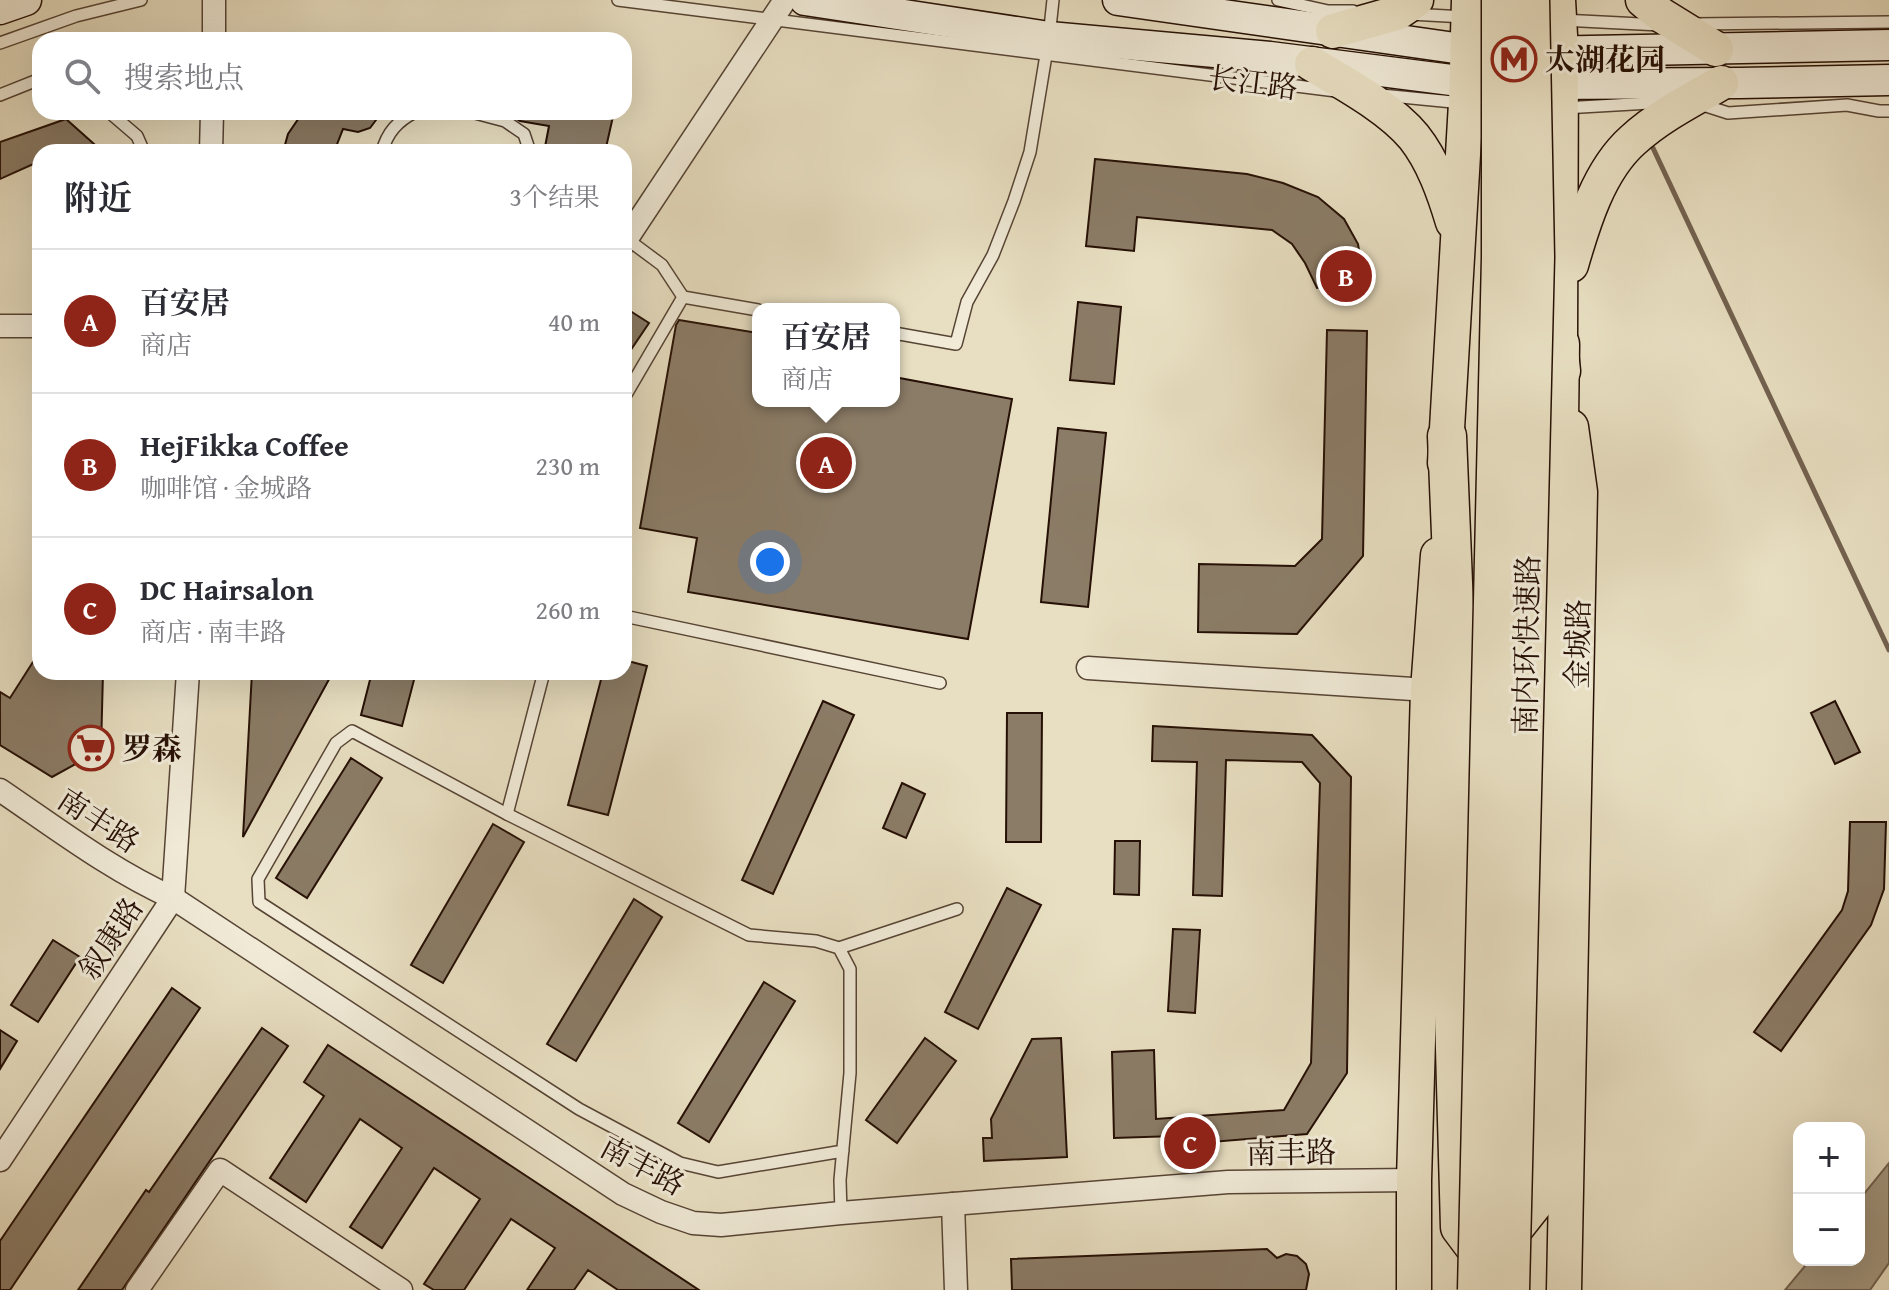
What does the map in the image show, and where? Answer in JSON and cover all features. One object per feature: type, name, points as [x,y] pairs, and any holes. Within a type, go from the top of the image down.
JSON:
[{"type":"highway","name":"南内环快速路","points":[[1473,42],[1501,257],[1477,1290]]},
{"type":"highway","name":"南内环快速路","points":[[1510,1290],[1535,257],[1555,44]]},
{"type":"highway","points":[[1513,1229],[1540,1195],[1560,344]]},
{"type":"highway","points":[[1447,436],[1456,656],[1454,1013],[1460,1227],[1478,1251]]},
{"type":"main road","points":[[0,9],[26,0]]},
{"type":"main road","name":"长江路","points":[[805,0],[1048,46],[1270,57],[1312,64],[1473,42]]},
{"type":"main road","name":"长江路","points":[[1118,0],[1333,31],[1473,42],[1716,49],[1889,45]]},
{"type":"main road","points":[[1643,0],[1661,15],[1716,49]]},
{"type":"main road","points":[[1333,31],[1406,6]]},
{"type":"main road","points":[[1414,1290],[1414,1180],[1428,690],[1473,42]]},
{"type":"main road","name":"长江路","points":[[1555,44],[1721,83],[1889,80]]},
{"type":"main road","name":"金城路","points":[[1555,44],[1560,344],[1580,492],[1564,1290]]},
{"type":"main road","points":[[1312,64],[1359,92],[1413,135],[1442,187],[1458,238]]},
{"type":"main road","points":[[1560,300],[1583,224],[1603,178],[1631,141],[1663,117],[1721,83]]},
{"type":"street","points":[[214,0],[214,32]]},
{"type":"street","points":[[632,230],[785,0]]},
{"type":"street","points":[[211,144],[212,120]]},
{"type":"street","points":[[0,326],[32,326]]},
{"type":"street","points":[[1088,668],[1428,690]]},
{"type":"street","name":"叙康路","points":[[0,1160],[173,898],[187,680]]},
{"type":"street","name":"南丰路","points":[[0,790],[109,865],[173,898],[623,1194],[693,1223],[721,1225],[1228,1182],[1414,1180]]},
{"type":"street","points":[[137,1290],[220,1170],[401,1290]]},
{"type":"street","points":[[953,1204],[956,1290]]},
{"type":"lane","points":[[0,43],[76,16],[141,0]]},
{"type":"lane","name":"长江路","points":[[618,0],[772,19],[1048,46],[1320,90],[1359,92],[1473,42],[1555,44],[1647,25],[1889,22]]},
{"type":"lane","points":[[900,334],[956,344],[967,302],[993,255],[1030,152],[1053,0]]},
{"type":"lane","name":"长江路","points":[[1278,0],[1328,11],[1406,6],[1473,42]]},
{"type":"lane","name":"长江路","points":[[1555,44],[1690,101],[1728,113],[1847,105],[1889,111]]},
{"type":"lane","points":[[0,95],[32,82]]},
{"type":"lane","points":[[118,120],[137,136],[140,144]]},
{"type":"lane","points":[[384,144],[399,120]]},
{"type":"lane","points":[[501,120],[524,134],[527,144]]},
{"type":"lane","points":[[632,246],[662,265],[683,297],[752,309]]},
{"type":"lane","points":[[632,384],[683,297]]},
{"type":"lane","points":[[632,618],[940,683]]},
{"type":"lane","points":[[507,814],[542,680]]},
{"type":"lane","points":[[843,1151],[718,1172],[680,1163],[579,1109],[259,902],[258,879],[336,743],[352,731],[507,814],[749,935],[816,941],[839,948],[957,909]]},
{"type":"lane","points":[[839,948],[850,969],[850,1073],[840,1180],[841,1213]]},
{"type":"shaded area","points":[[1889,1163],[1889,1263],[1870,1290],[1785,1290],[1805,1266],[1865,1266],[1865,1193]]},
{"type":"building","points":[[67,120],[94,144],[32,144],[32,165],[0,179],[0,142]]},
{"type":"building","points":[[298,120],[376,120],[370,128],[358,132],[343,129],[337,144],[285,144]]},
{"type":"building","points":[[612,120],[607,144],[546,144],[549,126],[520,121]]},
{"type":"building","points":[[1095,159],[1247,174],[1283,183],[1318,197],[1344,219],[1358,244],[1364,281],[1317,288],[1292,244],[1272,230],[1137,217],[1134,251],[1086,246]]},
{"type":"building","points":[[1078,302],[1121,307],[1114,384],[1070,380]]},
{"type":"building","points":[[632,312],[649,323],[632,348]]},
{"type":"building","points":[[679,320],[752,332],[752,407],[900,407],[900,378],[1012,399],[968,639],[688,592],[697,538],[640,528]]},
{"type":"building","points":[[1327,330],[1367,331],[1363,556],[1297,634],[1198,632],[1199,564],[1295,566],[1322,539]]},
{"type":"building","points":[[1058,428],[1106,433],[1088,607],[1041,602]]},
{"type":"building","points":[[632,662],[647,666],[608,815],[568,805],[601,680],[632,680]]},
{"type":"building","points":[[32,664],[32,680],[103,680],[101,750],[52,777],[0,745],[0,692],[10,698]]},
{"type":"building","points":[[252,680],[329,680],[243,837]]},
{"type":"building","points":[[370,680],[414,680],[402,726],[361,715]]},
{"type":"building","points":[[823,701],[854,715],[773,894],[742,880]]},
{"type":"building","points":[[1835,701],[1860,752],[1835,764],[1811,713]]},
{"type":"building","points":[[1007,713],[1042,713],[1041,842],[1006,842]]},
{"type":"building","points":[[1153,726],[1312,735],[1351,777],[1347,1073],[1307,1134],[1175,1145],[1175,1136],[1114,1138],[1112,1052],[1154,1050],[1156,1119],[1284,1110],[1311,1063],[1320,783],[1302,762],[1226,760],[1222,896],[1193,895],[1197,762],[1152,761]]},
{"type":"building","points":[[351,758],[382,778],[307,898],[276,878]]},
{"type":"building","points":[[902,783],[925,794],[906,838],[883,828]]},
{"type":"building","points":[[1850,822],[1886,822],[1884,889],[1871,925],[1781,1051],[1754,1032],[1842,910],[1848,891]]},
{"type":"building","points":[[493,824],[524,842],[443,983],[411,965]]},
{"type":"building","points":[[1115,841],[1140,841],[1139,895],[1114,894]]},
{"type":"building","points":[[1007,888],[1041,905],[978,1029],[945,1012]]},
{"type":"building","points":[[634,899],[662,917],[576,1061],[547,1044]]},
{"type":"building","points":[[1173,929],[1200,930],[1195,1013],[1168,1011]]},
{"type":"building","points":[[53,940],[80,957],[38,1022],[11,1005]]},
{"type":"building","points":[[764,982],[795,1001],[709,1142],[678,1123]]},
{"type":"building","points":[[172,988],[200,1008],[10,1290],[0,1290],[0,1241]]},
{"type":"building","points":[[262,1028],[288,1046],[122,1290],[78,1290],[146,1190],[149,1192]]},
{"type":"building","points":[[0,1030],[17,1041],[0,1069]]},
{"type":"building","points":[[925,1038],[956,1061],[897,1143],[866,1120]]},
{"type":"building","points":[[1061,1038],[1067,1157],[984,1161],[983,1138],[992,1138],[991,1119],[1032,1039]]},
{"type":"building","points":[[328,1045],[699,1290],[618,1290],[588,1270],[574,1290],[527,1290],[555,1248],[511,1219],[464,1290],[434,1290],[424,1284],[480,1199],[434,1168],[382,1248],[350,1227],[402,1148],[360,1119],[306,1202],[270,1178],[324,1096],[304,1082]]},
{"type":"building","points":[[1267,1249],[1277,1258],[1286,1254],[1297,1256],[1306,1264],[1309,1274],[1306,1290],[1012,1290],[1011,1259]]},
{"type":"waterway","points":[[1653,148],[1889,650]]},
{"type":"place","name":"太湖花园","points":[[1514,59]]},
{"type":"place","name":"HejFikka Coffee","points":[[1346,276]]},
{"type":"place","name":"百安居","points":[[826,463]]},
{"type":"place","name":"罗森","points":[[91,748]]},
{"type":"place","name":"DC Hairsalon","points":[[1190,1143]]}]
